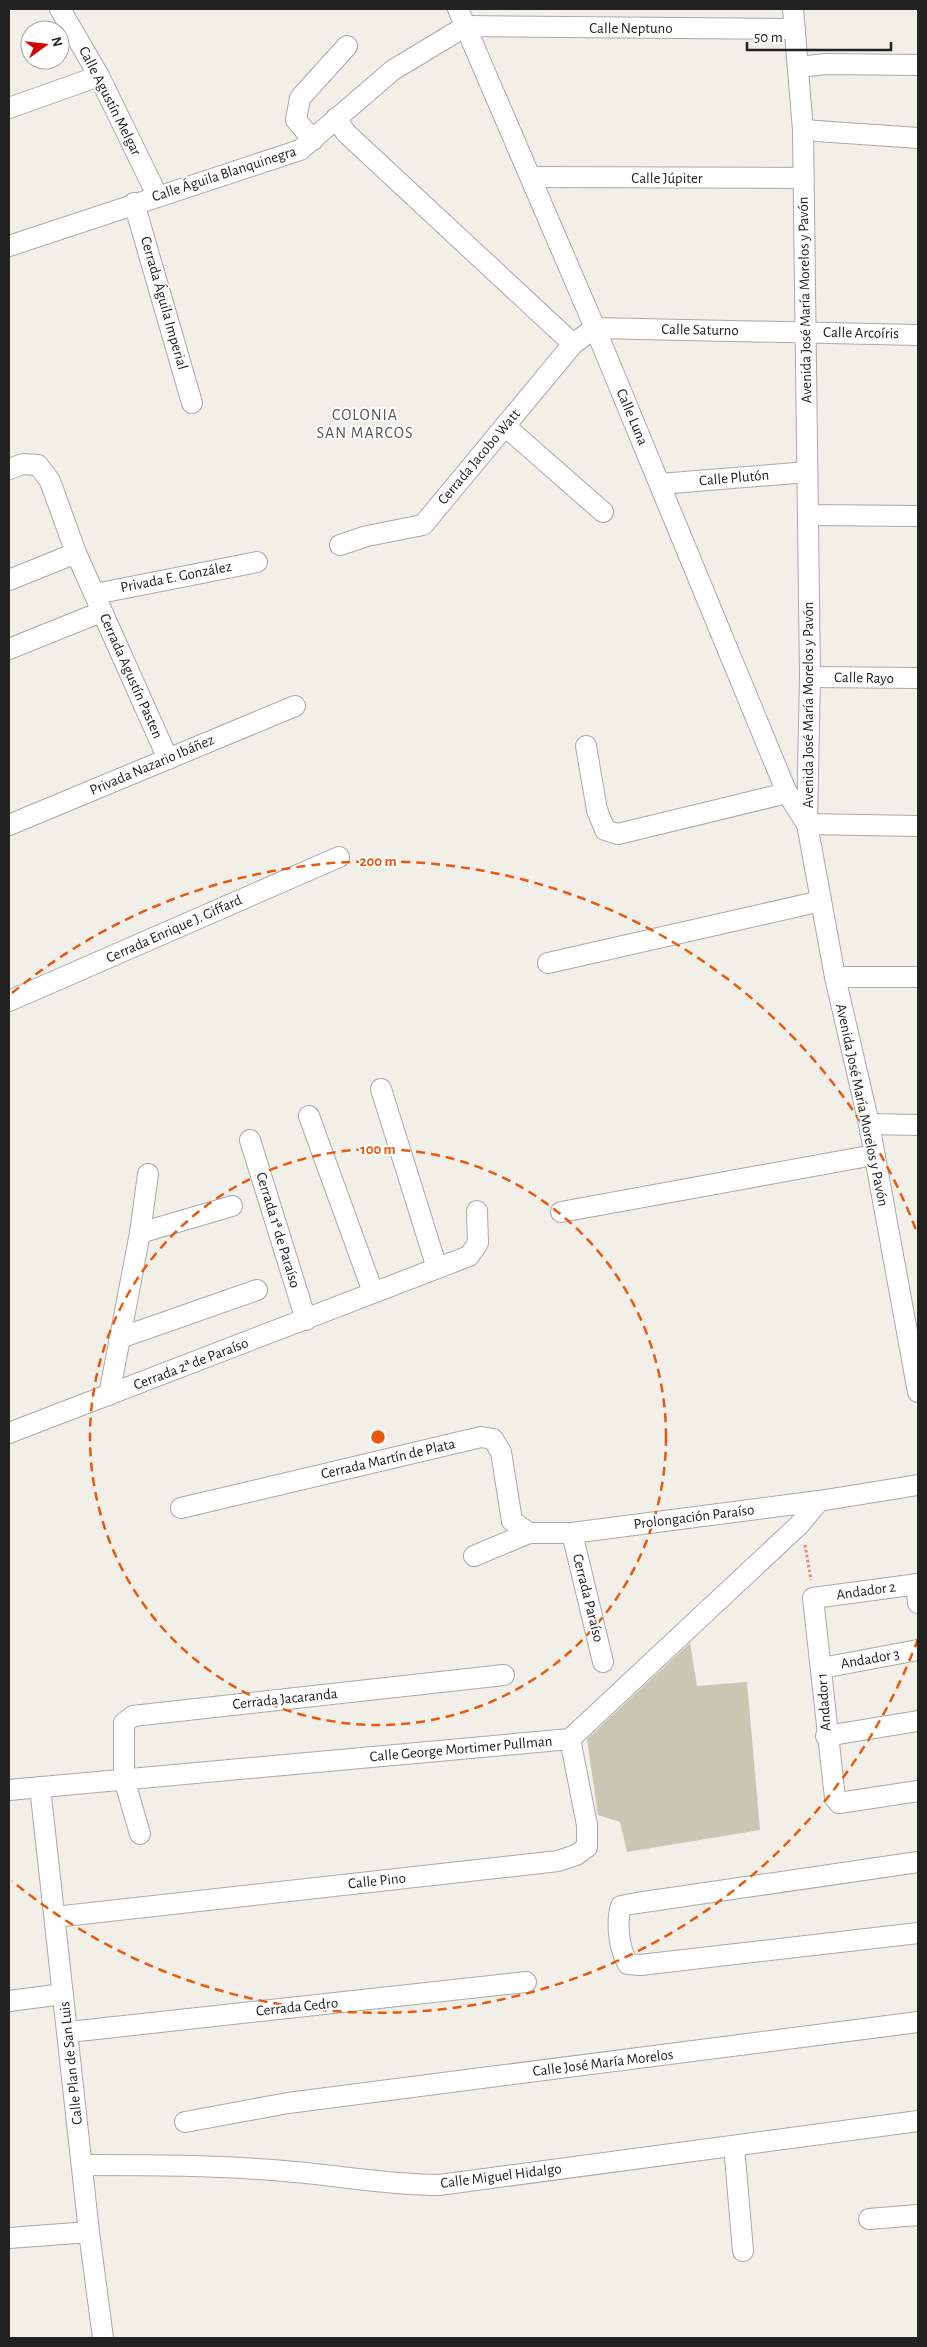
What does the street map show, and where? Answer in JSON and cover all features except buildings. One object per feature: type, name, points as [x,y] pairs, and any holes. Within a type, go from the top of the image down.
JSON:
[{"type":"street","name":"Calle Agustín Melgar","points":[[60,9],[99,76],[157,195]]},
{"type":"street","name":"Avenida José María Morelos y Pavón","points":[[793,9],[803,130],[810,677],[807,824],[836,977],[869,1124],[918,1392]]},
{"type":"street","name":"Calle Neptuno","points":[[462,18],[605,18],[795,29]]},
{"type":"street","name":"Calle Águila Blanquinegra","points":[[9,246],[157,195],[300,150],[393,70],[462,18]]},
{"type":"street","name":"Calle Luna","points":[[462,18],[595,328],[787,793],[807,824]]},
{"type":"street","points":[[313,140],[296,120],[300,98],[347,46]]},
{"type":"street","points":[[799,66],[826,64],[918,65]]},
{"type":"street","points":[[9,108],[99,76]]},
{"type":"street","points":[[336,118],[346,133],[573,344]]},
{"type":"street","points":[[803,130],[918,138]]},
{"type":"street","name":"Calle Júpiter","points":[[531,177],[803,178]]},
{"type":"street","name":"Cerrada Águila Imperial","points":[[134,203],[192,403]]},
{"type":"street","name":"Cerrada Jacobo Watt","points":[[340,545],[367,536],[423,525],[573,344],[595,328]]},
{"type":"street","name":"Calle Saturno","points":[[595,328],[805,332]]},
{"type":"street","name":"Calle Arcoíris","points":[[805,332],[918,335]]},
{"type":"street","points":[[505,426],[603,512]]},
{"type":"street","name":"Cerrada Agustín Pasten","points":[[16,467],[38,465],[50,482],[76,553],[168,759]]},
{"type":"street","name":"Calle Plutón","points":[[660,484],[808,472]]},
{"type":"street","points":[[808,515],[918,516]]},
{"type":"street","points":[[9,580],[76,553]]},
{"type":"street","name":"Privada E. González","points":[[9,649],[98,603],[257,562]]},
{"type":"street","name":"Calle Rayo","points":[[810,677],[918,678]]},
{"type":"street","name":"Privada Nazario Ibáñez","points":[[9,825],[295,706]]},
{"type":"street","points":[[586,746],[598,810],[605,830],[618,834],[787,793]]},
{"type":"street","points":[[807,824],[918,826]]},
{"type":"street","name":"Cerrada Enrique J. Giffard","points":[[9,1001],[339,857]]},
{"type":"street","points":[[548,963],[821,901]]},
{"type":"street","points":[[836,977],[918,977]]},
{"type":"street","points":[[381,1089],[437,1268]]},
{"type":"street","points":[[309,1116],[373,1292]]},
{"type":"street","points":[[869,1124],[918,1125]]},
{"type":"street","name":"Cerrada 1ª de Paraíso","points":[[250,1140],[306,1320]]},
{"type":"street","points":[[561,1212],[874,1155]]},
{"type":"street","points":[[109,1395],[140,1233],[148,1174]]},
{"type":"street","points":[[140,1233],[232,1206]]},
{"type":"street","name":"Cerrada 2ª de Paraíso","points":[[9,1433],[469,1256],[478,1243],[477,1211]]},
{"type":"street","points":[[120,1338],[258,1290]]},
{"type":"street","name":"Cerrada Martín de Plata","points":[[181,1508],[481,1437],[493,1439],[501,1452],[512,1521],[529,1533]]},
{"type":"street","name":"Prolongación Paraíso","points":[[474,1556],[529,1533],[572,1533],[819,1501],[918,1484]]},
{"type":"street","name":"Calle George Mortimer Pullman","points":[[9,1790],[570,1739],[799,1525],[819,1501]]},
{"type":"street","name":"Cerrada Paraíso","points":[[572,1533],[604,1662]]},
{"type":"street","name":"Andador 2","points":[[813,1598],[917,1591]]},
{"type":"street","name":"Andador 1","points":[[813,1598],[822,1668],[826,1736],[835,1798],[840,1803],[918,1791]]},
{"type":"street","name":"Andador 3","points":[[822,1668],[918,1650]]},
{"type":"street","name":"Cerrada Jacaranda","points":[[140,1834],[124,1779],[124,1724],[133,1716],[504,1675]]},
{"type":"street","points":[[826,1736],[918,1721]]},
{"type":"street","name":"Calle Pino","points":[[55,1917],[558,1861],[576,1855],[587,1847],[587,1825],[570,1739]]},
{"type":"street","name":"Calle Plan de San Luis","points":[[40,1787],[69,2032],[89,2232],[103,2338]]},
{"type":"street","points":[[918,1862],[637,1903],[621,1906],[618,1915],[623,1955],[628,1964],[640,1965],[918,1933]]},
{"type":"street","name":"Cerrada Cedro","points":[[69,2032],[526,1982]]},
{"type":"street","points":[[9,2000],[63,1994]]},
{"type":"street","name":"Calle José María Morelos","points":[[185,2122],[288,2103],[918,2022]]},
{"type":"street","name":"Calle Miguel Hidalgo","points":[[82,2165],[163,2165],[242,2168],[401,2184],[439,2184],[918,2121]]},
{"type":"street","points":[[734,2146],[743,2251]]},
{"type":"street","points":[[869,2219],[918,2215]]},
{"type":"street","points":[[9,2238],[89,2232]]},
{"type":"shaded area","points":[[690,1643],[697,1686],[747,1682],[760,1830],[627,1852],[620,1822],[598,1815],[587,1739]]},
{"type":"district","name":"COLONIA SAN MARCOS","points":[[365,424]]}]
